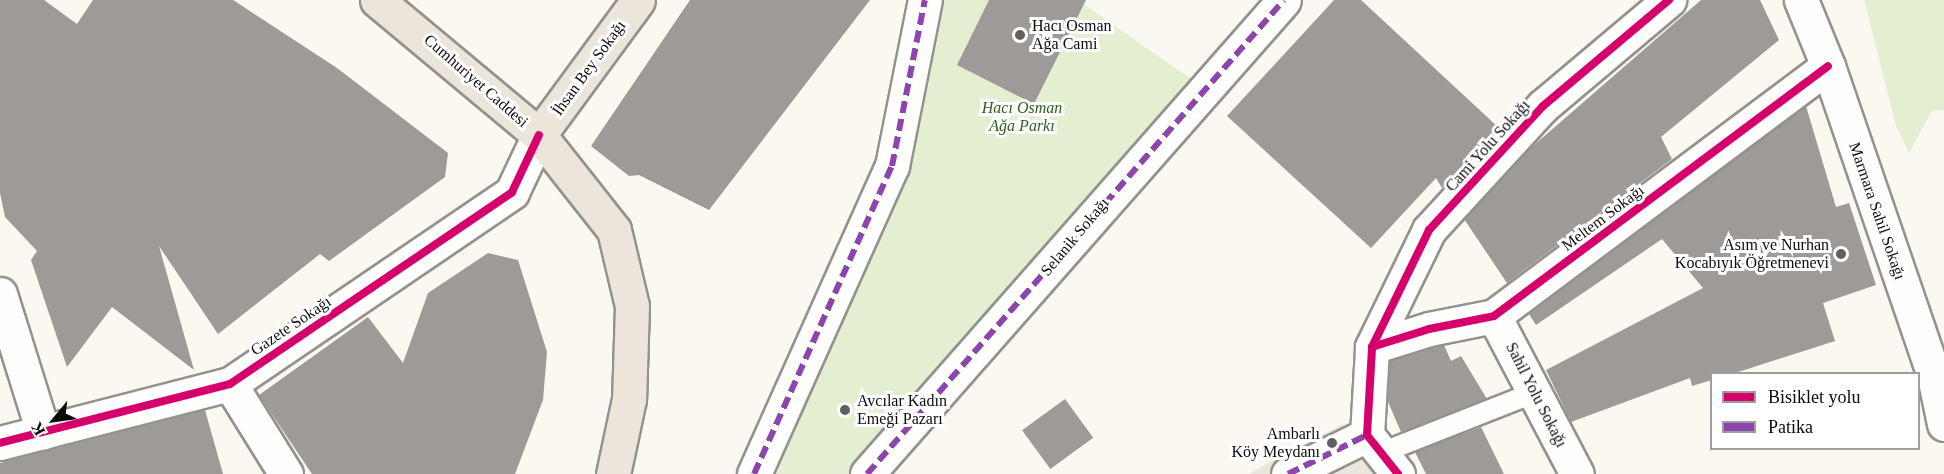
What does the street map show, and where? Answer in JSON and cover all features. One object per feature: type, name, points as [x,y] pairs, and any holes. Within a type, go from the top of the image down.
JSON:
[{"type":"main road","name":"Cumhuriyet Caddesi","points":[[377,0],[417,28],[539,135],[614,230],[632,306],[629,399],[613,474]]},
{"type":"main road","name":"İhsan Bey Sokağı","points":[[539,135],[638,0]]},
{"type":"street","points":[[754,474],[892,166],[925,0]]},
{"type":"street","name":"Selanik Sokağı","points":[[867,474],[1284,0]]},
{"type":"street","name":"Cami Yolu Sokağı","points":[[1372,347],[1429,231],[1543,106],[1669,0]]},
{"type":"street","name":"Marmara Sahil Sokağı","points":[[1801,0],[1828,66],[1939,373],[1944,424]]},
{"type":"street","name":"Meltem Sokağı","points":[[1372,347],[1429,329],[1494,316],[1828,66]]},
{"type":"street","name":"Gazete Sokağı","points":[[0,443],[230,384],[512,192],[539,135]]},
{"type":"street","points":[[0,294],[43,432]]},
{"type":"street","name":"Sahil Yolu Sokağı","points":[[1494,316],[1536,392],[1577,474]]},
{"type":"street","points":[[1288,474],[1382,454],[1372,347]]},
{"type":"street","points":[[230,384],[286,474]]},
{"type":"lane","points":[[1382,454],[1536,392]]},
{"type":"green space","name":"Hacı Osman Ağa Parkı","points":[[925,0],[1078,0],[1204,88],[867,474],[754,474],[892,166]]},
{"type":"green space","points":[[1864,0],[1944,0],[1944,110],[1932,111],[1909,153],[1896,126]]},
{"type":"shaded area","name":"Ambarlı Köy Meydanı","points":[[1343,424],[1380,474],[1250,474],[1255,470]]},
{"type":"building","points":[[0,0],[44,0],[77,24],[93,0],[233,0],[337,68],[448,153],[445,177],[329,261],[320,254],[218,334],[159,246],[194,370],[112,307],[67,367],[31,260],[37,251],[5,217],[0,193]]},
{"type":"building","points":[[690,0],[870,0],[709,210],[639,175],[629,176],[591,146]]},
{"type":"building","name":"Hacı Osman Ağa Cami","points":[[989,0],[1086,0],[1034,104],[957,65]]},
{"type":"building","points":[[1334,0],[1361,0],[1498,127],[1442,188],[1436,178],[1371,248],[1227,116]]},
{"type":"building","points":[[1701,0],[1760,0],[1779,40],[1661,137],[1672,159],[1507,283],[1464,219],[1526,152]]},
{"type":"building","points":[[1806,106],[1836,207],[1849,203],[1876,285],[1823,303],[1835,341],[1738,372],[1710,372],[1710,381],[1692,386],[1690,378],[1571,422],[1546,370],[1703,288],[1662,239],[1536,325],[1529,314]]},
{"type":"building","points":[[488,253],[518,260],[547,352],[543,400],[515,474],[312,474],[259,395],[368,317],[403,363],[428,293]]},
{"type":"building","points":[[1444,345],[1451,361],[1461,356],[1487,399],[1401,432],[1388,402],[1390,361]]},
{"type":"building","points":[[1065,399],[1093,438],[1050,469],[1022,430]]},
{"type":"building","points":[[205,410],[223,474],[0,474],[0,463]]},
{"type":"building","points":[[1481,427],[1504,474],[1426,474],[1415,452]]},
{"type":"marked path","points":[[754,474],[892,166],[925,0]]},
{"type":"marked path","points":[[867,474],[1284,0]]},
{"type":"marked path","points":[[1288,474],[1367,435]]},
{"type":"cycle path","points":[[1398,474],[1367,435],[1372,347],[1429,230],[1543,106],[1669,0]]},
{"type":"cycle path","points":[[1372,347],[1429,329],[1494,316],[1828,66]]},
{"type":"cycle path","points":[[0,443],[230,384],[512,192],[539,135]]},
{"type":"place","name":"Hacı Osman Ağa Cami","points":[[1020,35]]},
{"type":"place","name":"Asım ve Nurhan Kocabıyık Öğretmenevi","points":[[1841,254]]},
{"type":"place","name":"Avcılar Kadın Emeği Pazarı","points":[[845,410]]},
{"type":"place","name":"Ambarlı Köy Meydanı","points":[[1332,443]]}]
